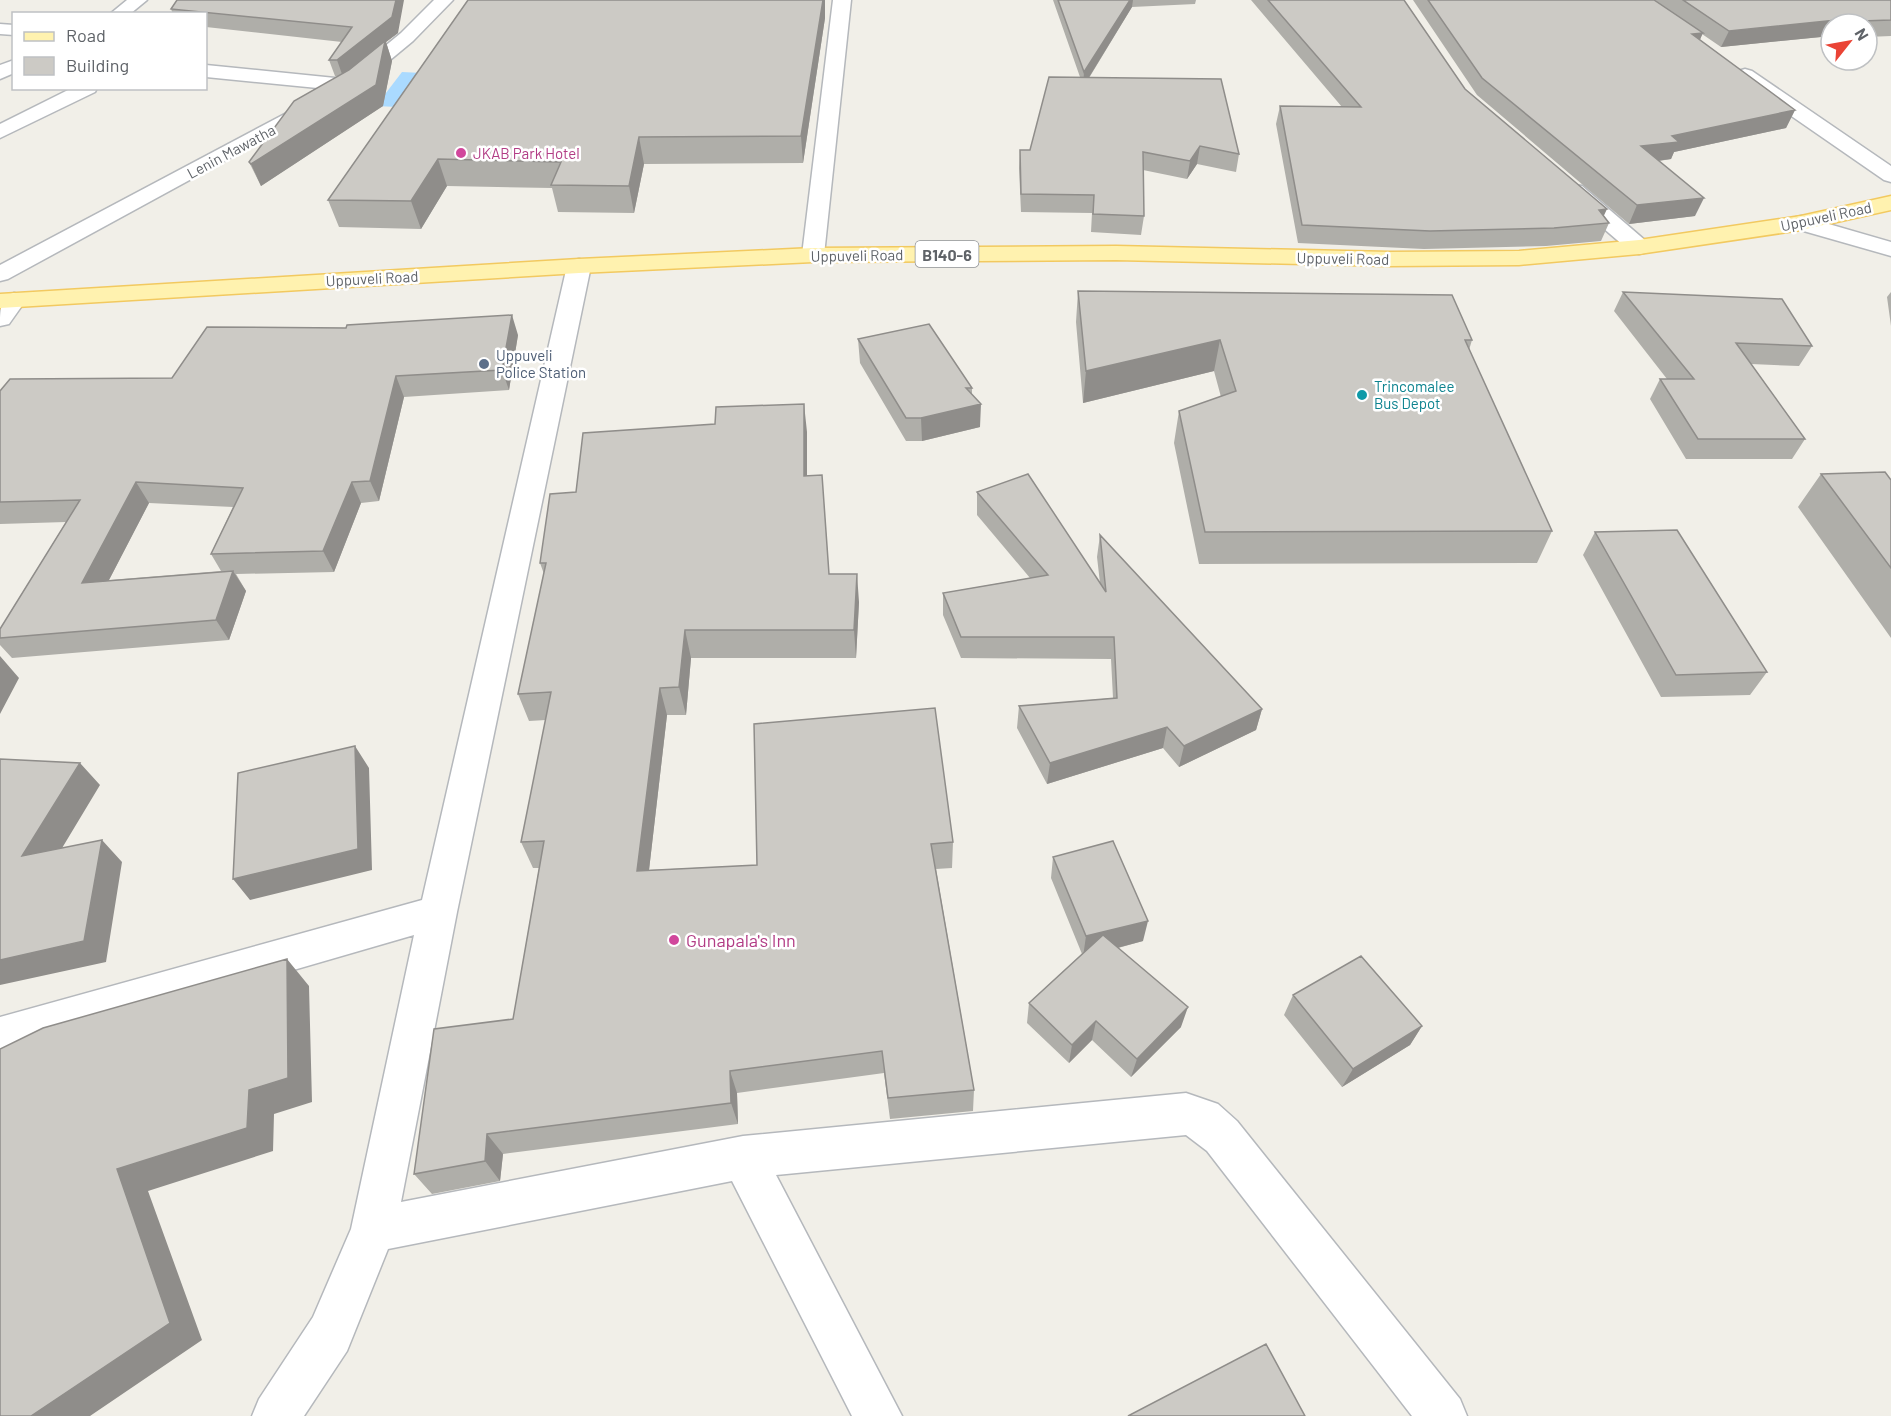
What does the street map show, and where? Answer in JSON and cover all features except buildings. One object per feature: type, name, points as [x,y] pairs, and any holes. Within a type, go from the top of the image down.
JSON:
[{"type":"main road","name":"Uppuveli Road","points":[[5,306],[579,266],[813,255],[1116,252],[1390,259],[1519,258],[1639,247],[1800,223],[1891,203]]},
{"type":"street","points":[[121,12],[138,0]]},
{"type":"street","name":"Lenin Mawatha","points":[[0,274],[279,125],[348,85],[407,37],[444,0]]},
{"type":"street","points":[[813,255],[842,0]]},
{"type":"street","points":[[1725,61],[1891,176]]},
{"type":"street","points":[[207,71],[348,85]]},
{"type":"street","points":[[0,132],[84,90]]},
{"type":"street","points":[[1558,178],[1639,247]]},
{"type":"street","points":[[1800,223],[1891,249]]},
{"type":"street","points":[[276,1416],[330,1334],[372,1230],[438,912],[579,266]]},
{"type":"street","points":[[0,1036],[438,912]]},
{"type":"street","points":[[372,1230],[743,1157],[1186,1114],[1203,1119],[1221,1136],[1443,1416]]},
{"type":"street","points":[[743,1157],[878,1416]]},
{"type":"water","points":[[402,72],[443,74],[419,108],[376,106]]},
{"type":"place","name":"JKAB Park Hotel","points":[[461,153]]},
{"type":"place","name":"Uppuveli Police Station","points":[[484,364]]},
{"type":"place","name":"Trincomalee Bus Depot","points":[[1362,395]]},
{"type":"place","name":"Gunapala's Inn","points":[[674,940]]}]
